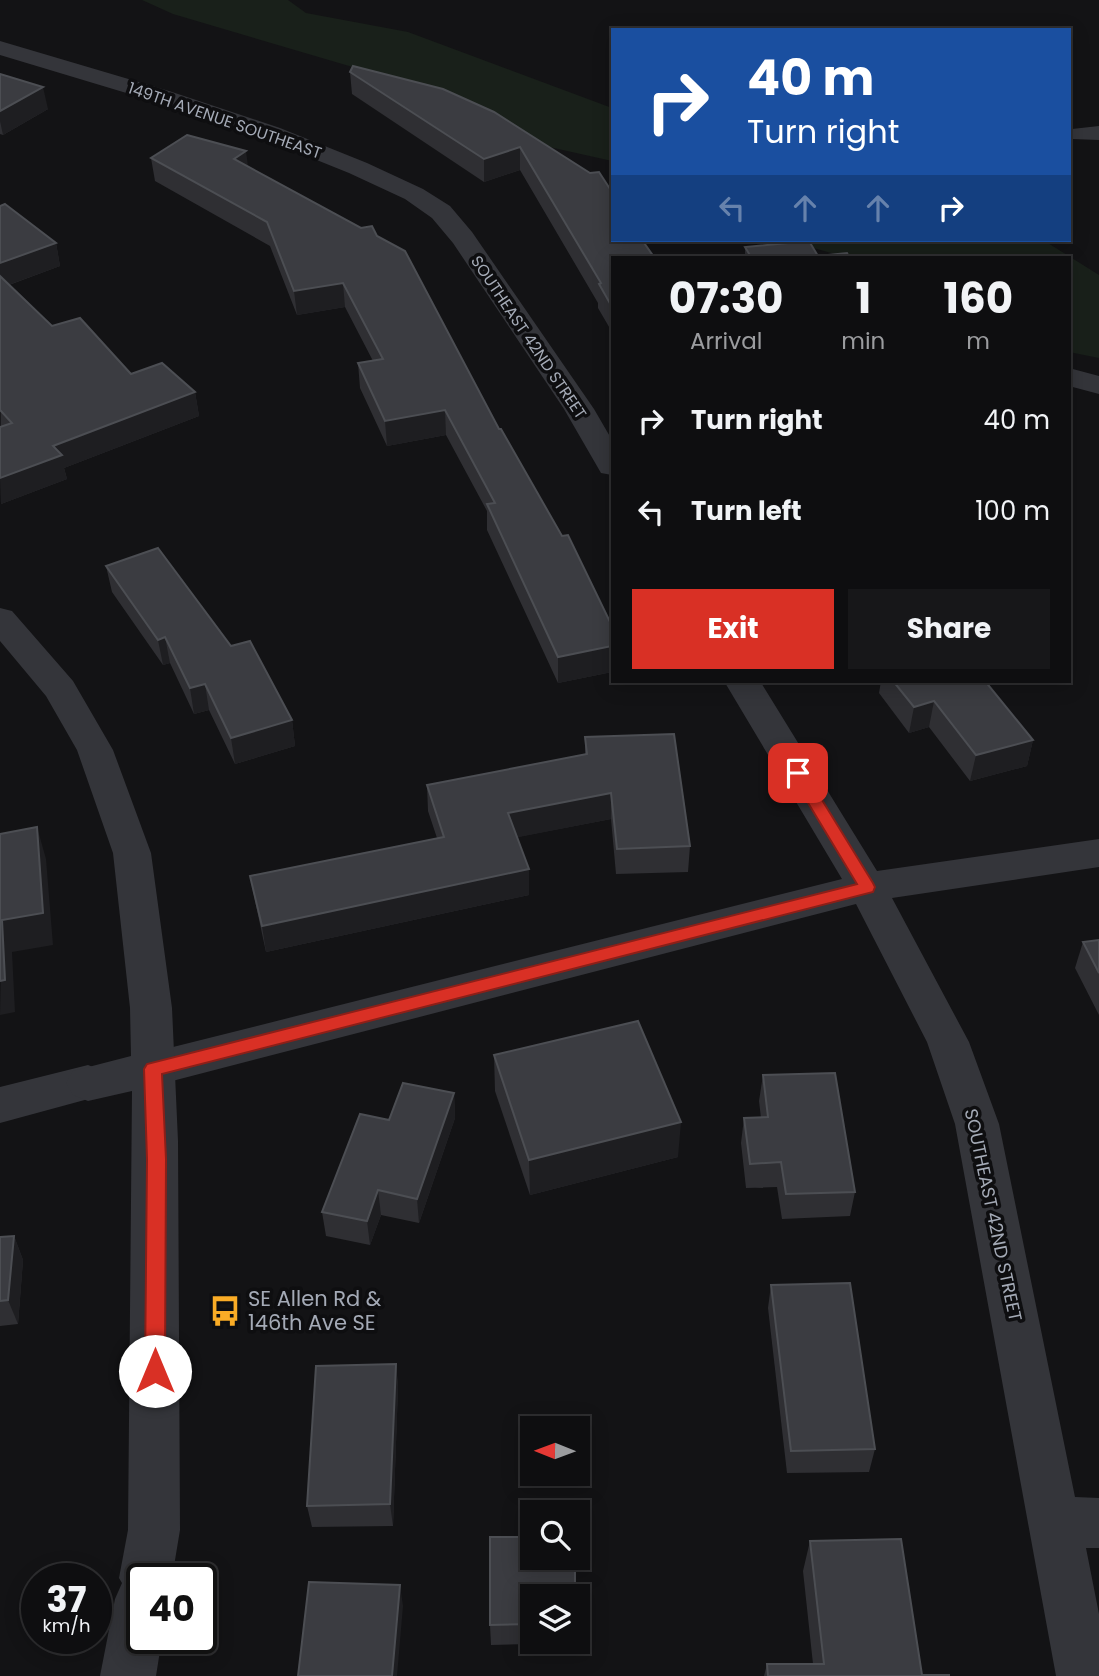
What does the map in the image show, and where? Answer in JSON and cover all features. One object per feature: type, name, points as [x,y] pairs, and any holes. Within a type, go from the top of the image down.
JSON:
[{"type":"street","name":"149TH AVENUE SOUTHEAST","points":[[0,48],[161,96],[271,133],[414,194],[441,212]]},
{"type":"street","name":"SOUTHEAST 42ND STREET","points":[[441,212],[463,238],[579,410],[611,464]]},
{"type":"street","points":[[1071,378],[1099,385]]},
{"type":"street","points":[[579,410],[611,403]]},
{"type":"street","points":[[0,619],[60,689],[95,750],[132,853],[151,1008],[156,1159],[155,1530],[149,1563]]},
{"type":"street","name":"SOUTHEAST 42ND STREET","points":[[743,683],[867,887],[948,1042],[977,1124],[1077,1522],[1084,1676]]},
{"type":"street","points":[[0,1105],[153,1069],[867,887],[1099,853]]},
{"type":"street","points":[[128,1676],[132,1654]]},
{"type":"shaded area","points":[[142,0],[288,0],[306,13],[408,32],[611,108],[611,161],[536,144],[441,93],[173,14]]},
{"type":"shaded area","points":[[793,242],[1046,242],[1069,256],[842,256]]},
{"type":"shaded area","points":[[1071,258],[1099,275],[1099,358],[1071,352]]},
{"type":"building","points":[[353,66],[443,89],[494,112],[590,173],[599,172],[611,190],[611,242],[643,242],[653,256],[611,256],[611,305],[599,284],[601,283],[520,147],[484,159],[350,72]]},
{"type":"building","points":[[0,74],[43,87],[0,111]]},
{"type":"building","points":[[187,135],[246,151],[234,159],[361,228],[372,226],[377,236],[405,251],[499,429],[562,536],[568,535],[611,624],[611,646],[558,657],[487,504],[495,503],[445,410],[385,421],[358,363],[383,359],[343,283],[294,291],[267,222],[151,158]]},
{"type":"building","points":[[5,204],[56,243],[0,263],[0,206]]},
{"type":"building","points":[[810,242],[818,256],[750,256],[745,247]]},
{"type":"building","points":[[847,253],[848,256],[818,256]]},
{"type":"building","points":[[0,276],[52,326],[80,318],[131,374],[162,363],[195,392],[53,446],[62,455],[0,478],[0,427],[12,423],[0,410]]},
{"type":"building","points":[[158,548],[231,646],[250,641],[292,720],[231,738],[205,684],[190,688],[165,637],[158,640],[106,566]]},
{"type":"building","points":[[895,683],[987,683],[1033,740],[976,755],[934,701],[914,707]]},
{"type":"building","points":[[674,734],[690,846],[617,849],[611,793],[508,813],[529,869],[262,926],[250,876],[444,837],[427,785],[587,754],[585,737]]},
{"type":"building","points":[[37,827],[43,913],[2,920],[5,980],[0,981],[0,834]]},
{"type":"building","points":[[1099,940],[1099,973],[1083,942]]},
{"type":"building","points":[[638,1021],[681,1122],[529,1160],[494,1055]]},
{"type":"building","points":[[835,1073],[855,1192],[786,1194],[781,1162],[750,1164],[744,1118],[768,1117],[763,1075]]},
{"type":"building","points":[[403,1083],[454,1093],[417,1199],[378,1190],[367,1221],[322,1212],[360,1114],[389,1120]]},
{"type":"building","points":[[14,1236],[8,1300],[0,1301],[0,1237]]},
{"type":"building","points":[[850,1283],[875,1449],[791,1451],[771,1285]]},
{"type":"building","points":[[396,1364],[390,1504],[307,1506],[316,1366]]},
{"type":"building","points":[[490,1537],[520,1537],[520,1570],[575,1570],[575,1584],[520,1584],[520,1624],[490,1625]]},
{"type":"building","points":[[901,1539],[922,1675],[949,1676],[768,1676],[767,1664],[824,1664],[810,1541]]},
{"type":"building","points":[[309,1582],[400,1585],[392,1676],[298,1676]]},
{"type":"place","name":"SE Allen Rd & 146th Ave SE","points":[[225,1311]]},
{"type":"route","points":[[155,1371],[156,1159],[153,1069],[867,887],[798,773]]}]
